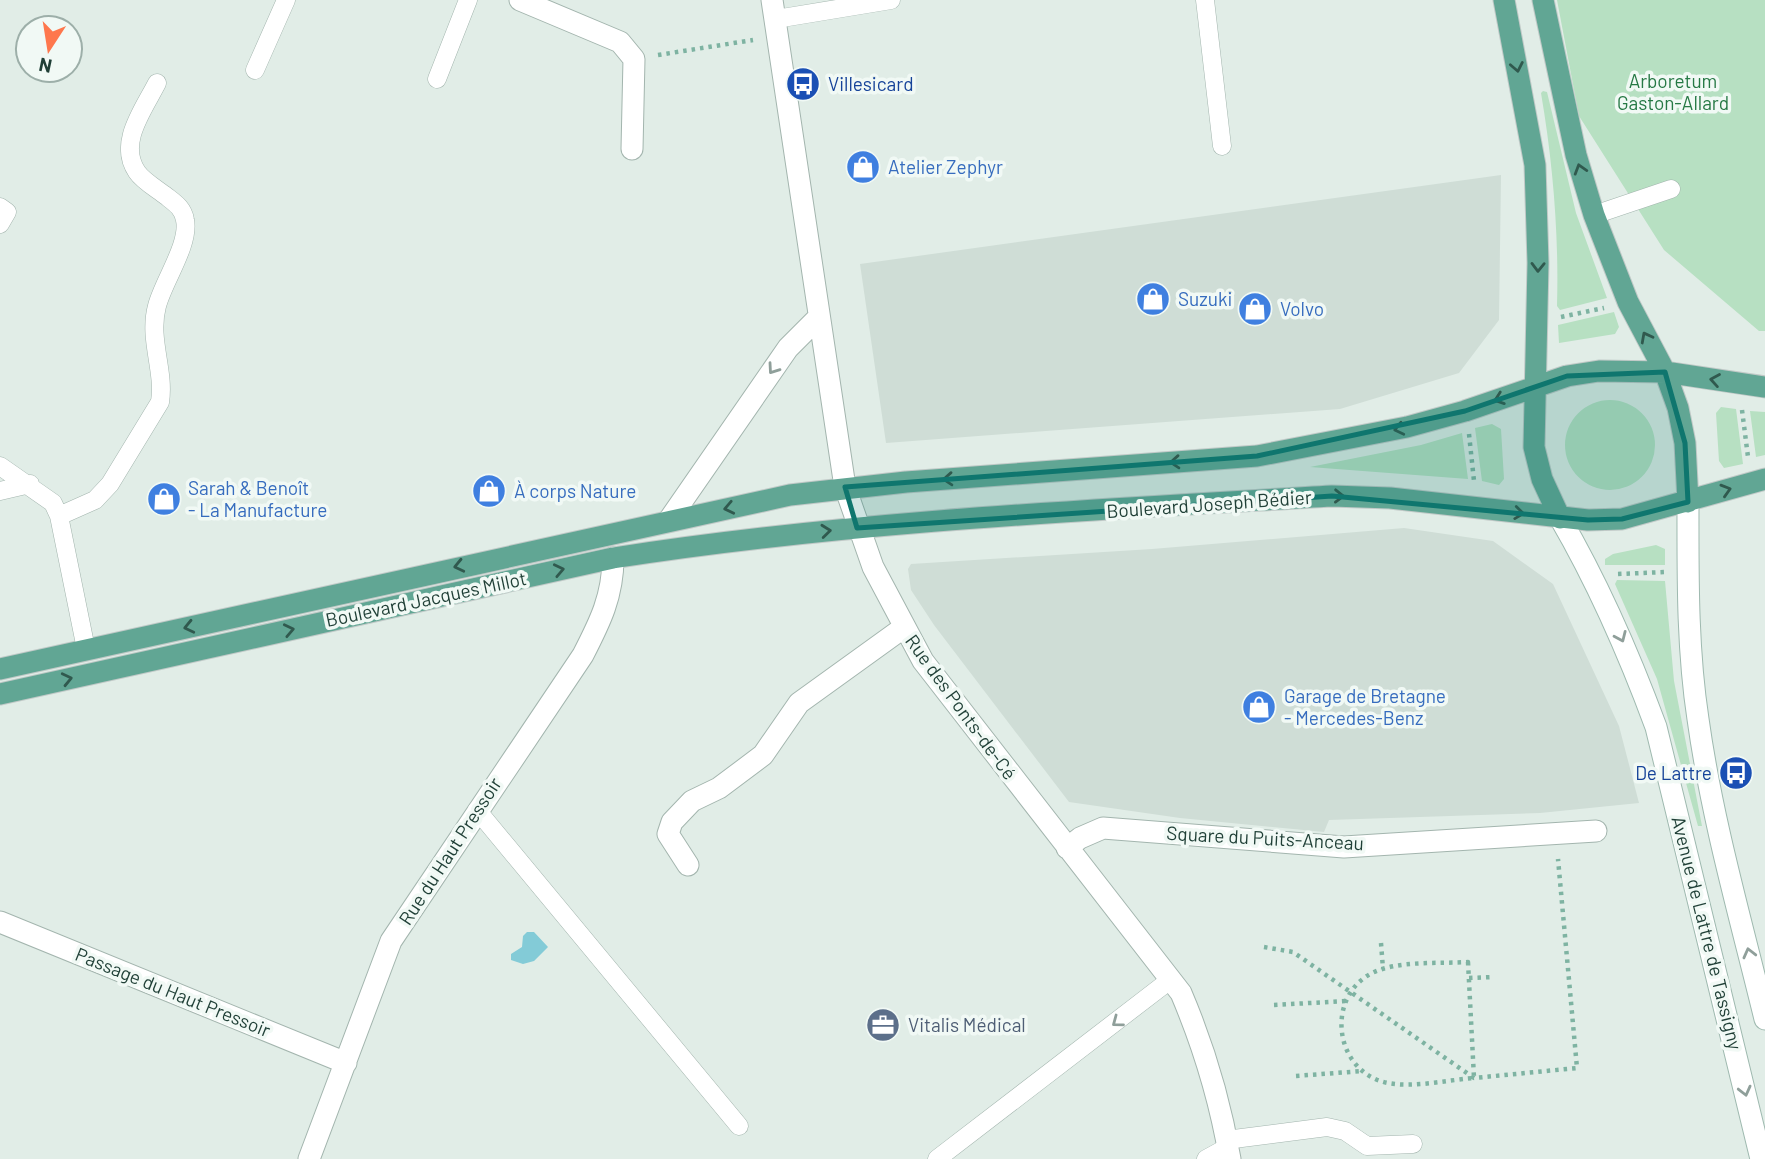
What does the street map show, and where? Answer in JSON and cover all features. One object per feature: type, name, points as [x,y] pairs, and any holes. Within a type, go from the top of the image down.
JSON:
[{"type":"main road","points":[[1504,0],[1535,164],[1538,263],[1534,447],[1542,479],[1560,518],[1622,519],[1765,479]]},
{"type":"main road","points":[[1544,0],[1576,155],[1594,215],[1628,302],[1665,372],[1678,408],[1685,443],[1688,502]]},
{"type":"main road","points":[[845,488],[1257,456],[1407,427],[1567,376],[1599,371],[1633,369],[1665,372],[1765,387]]},
{"type":"main road","name":"Boulevard Jacques Millot","points":[[0,669],[669,520],[845,488]]},
{"type":"main road","name":"Boulevard Joseph Bédier","points":[[857,528],[1332,496],[1413,500],[1560,518]]},
{"type":"main road","name":"Boulevard Jacques Millot","points":[[0,694],[613,558],[857,528]]},
{"type":"street","points":[[520,0],[620,41],[634,59],[632,149]]},
{"type":"street","name":"Rue des Ponts-de-Cé","points":[[774,9],[845,488],[857,528],[903,628],[923,661],[1181,993],[1202,1042],[1220,1104],[1228,1149]]},
{"type":"street","points":[[669,520],[788,348],[818,318]]},
{"type":"street","name":"Avenue de Lattre de Tassigny","points":[[1688,502],[1691,654],[1698,719],[1712,802],[1765,1019]]},
{"type":"street","name":"Avenue de Lattre de Tassigny","points":[[1560,518],[1593,575],[1632,661],[1656,727],[1761,1159]]},
{"type":"street","name":"Rue du Haut Pressoir","points":[[309,1159],[346,1063],[377,971],[391,942],[583,655],[605,612],[613,583],[613,558]]},
{"type":"street","points":[[688,865],[668,834],[672,822],[692,801],[719,788],[763,755],[799,704],[903,628]]},
{"type":"street","name":"Square du Puits-Anceau","points":[[1066,848],[1080,838],[1103,828],[1344,846],[1596,831]]},
{"type":"street","name":"Passage du Haut Pressoir","points":[[0,922],[346,1063]]},
{"type":"lane","points":[[255,71],[286,0]]},
{"type":"lane","points":[[437,79],[468,0]]},
{"type":"lane","points":[[774,9],[891,0]]},
{"type":"lane","points":[[1205,0],[1223,146]]},
{"type":"lane","points":[[59,516],[95,500],[110,484],[160,402],[162,390],[153,329],[157,306],[183,240],[186,222],[180,207],[137,173],[129,155],[130,136],[157,83]]},
{"type":"lane","points":[[1594,215],[1671,189]]},
{"type":"lane","points":[[0,207],[7,212],[0,224]]},
{"type":"lane","points":[[0,466],[30,484],[53,503],[59,516],[86,649]]},
{"type":"lane","points":[[0,491],[30,484]]},
{"type":"lane","points":[[477,810],[739,1126]]},
{"type":"lane","points":[[937,1159],[1170,980]]},
{"type":"lane","points":[[1206,1159],[1228,1149],[1327,1127],[1345,1131],[1367,1146],[1413,1144]]},
{"type":"path","points":[[654,55],[752,40]]},
{"type":"path","points":[[1557,318],[1611,306]]},
{"type":"path","points":[[1742,409],[1748,458]]},
{"type":"path","points":[[1469,431],[1474,482]]},
{"type":"path","points":[[1610,574],[1666,572]]},
{"type":"path","points":[[1474,1078],[1468,962],[1382,969],[1371,974],[1352,991],[1346,1001],[1340,1028],[1343,1044],[1351,1059],[1374,1079],[1401,1084],[1474,1078],[1577,1068],[1558,851]]},
{"type":"path","points":[[1381,943],[1382,969]]},
{"type":"path","points":[[1264,947],[1293,952],[1474,1078]]},
{"type":"path","points":[[1469,978],[1493,977]]},
{"type":"path","points":[[1274,1005],[1346,1001]]},
{"type":"path","points":[[1296,1076],[1362,1071]]},
{"type":"highlighted area","points":[[1665,372],[1685,443],[1688,502],[1622,519],[1588,520],[1332,496],[857,528],[845,487],[1257,456],[1465,411],[1567,376]]},
{"type":"shaded area","points":[[1501,175],[1499,320],[1459,373],[1340,409],[886,443],[860,264]]},
{"type":"shaded area","points":[[1404,528],[1493,541],[1553,584],[1619,726],[1639,803],[1540,813],[1329,820],[1324,832],[1180,818],[1069,802],[934,625],[911,590],[908,569],[911,564],[1152,549]]},
{"type":"green space","name":"Arboretum Gaston-Allard","points":[[1557,0],[1765,0],[1765,331],[1759,331],[1664,250],[1579,116]]},
{"type":"green space","points":[[1547,92],[1576,213],[1607,298],[1560,310],[1557,306],[1554,199],[1541,93]]},
{"type":"green space","points":[[1614,312],[1619,327],[1615,334],[1559,343],[1558,325]]},
{"type":"green space","points":[[1610,400],[1627,404],[1642,413],[1651,428],[1655,445],[1651,462],[1642,477],[1627,486],[1610,490],[1593,486],[1578,477],[1569,462],[1565,445],[1569,428],[1578,413],[1593,404]]},
{"type":"green space","points":[[1721,407],[1736,409],[1743,464],[1724,468],[1719,461],[1716,413]]},
{"type":"green space","points":[[1750,411],[1765,412],[1765,455],[1756,457]]},
{"type":"green space","points":[[1492,424],[1501,429],[1504,479],[1499,485],[1482,481],[1475,428]]},
{"type":"green space","points":[[1462,433],[1468,479],[1310,467],[1421,445]]},
{"type":"green space","points":[[1656,545],[1665,549],[1665,565],[1605,565],[1605,559],[1613,554]]},
{"type":"green space","points":[[1617,580],[1665,581],[1674,681],[1702,826],[1698,826],[1657,679],[1615,584]]},
{"type":"water","points":[[527,932],[534,932],[548,947],[534,961],[523,964],[511,960],[511,954],[522,947],[523,936]]},
{"type":"place","name":"Villesicard","points":[[803,84]]},
{"type":"place","name":"Atelier Zephyr","points":[[863,167]]},
{"type":"place","name":"Suzuki","points":[[1153,299]]},
{"type":"place","name":"Volvo","points":[[1255,309]]},
{"type":"place","name":"À corps Nature","points":[[489,491]]},
{"type":"place","name":"Sarah & Benoît - La Manufacture","points":[[164,499]]},
{"type":"place","name":"Garage de Bretagne - Mercedes-Benz","points":[[1259,707]]},
{"type":"place","name":"De Lattre","points":[[1736,773]]},
{"type":"place","name":"Vitalis Médical","points":[[883,1025]]}]
